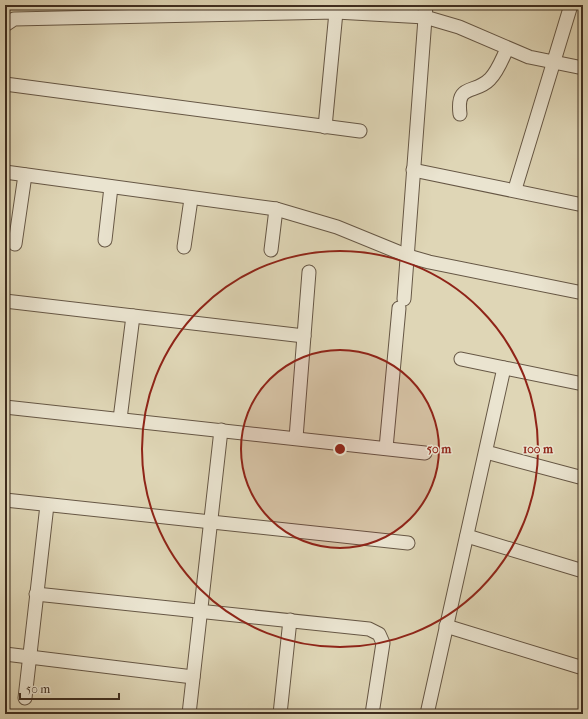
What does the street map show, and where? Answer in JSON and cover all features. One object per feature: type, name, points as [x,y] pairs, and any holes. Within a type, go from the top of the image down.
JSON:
[{"type":"street","points":[[515,189],[571,5]]},
{"type":"street","points":[[5,25],[14,19],[426,11],[507,49],[529,57],[583,68]]},
{"type":"street","points":[[386,448],[401,304],[408,256],[413,170],[426,11]]},
{"type":"street","points":[[325,127],[336,12]]},
{"type":"street","points":[[460,114],[460,96],[471,88],[485,83],[490,79],[507,49]]},
{"type":"street","points":[[5,84],[360,131]]},
{"type":"street","points":[[413,170],[515,189],[583,205]]},
{"type":"street","points":[[5,172],[191,199],[276,209],[337,227],[408,256],[429,262],[582,290]]},
{"type":"street","points":[[15,244],[25,175]]},
{"type":"street","points":[[104,240],[111,187]]},
{"type":"street","points":[[184,247],[191,199]]},
{"type":"street","points":[[271,250],[276,209]]},
{"type":"street","points":[[296,438],[309,272]]},
{"type":"street","points":[[5,302],[304,336]]},
{"type":"street","points":[[120,419],[133,316]]},
{"type":"street","points":[[461,359],[583,384]]},
{"type":"street","points":[[427,714],[504,368]]},
{"type":"street","points":[[5,407],[425,453]]},
{"type":"street","points":[[189,714],[221,430]]},
{"type":"street","points":[[486,452],[583,478]]},
{"type":"street","points":[[5,500],[408,543]]},
{"type":"street","points":[[24,698],[47,505]]},
{"type":"street","points":[[467,536],[583,571]]},
{"type":"street","points":[[36,594],[200,610],[369,629],[380,634],[383,643],[372,714]]},
{"type":"street","points":[[280,714],[290,620]]},
{"type":"street","points":[[446,626],[583,668]]},
{"type":"street","points":[[5,654],[193,677]]}]
